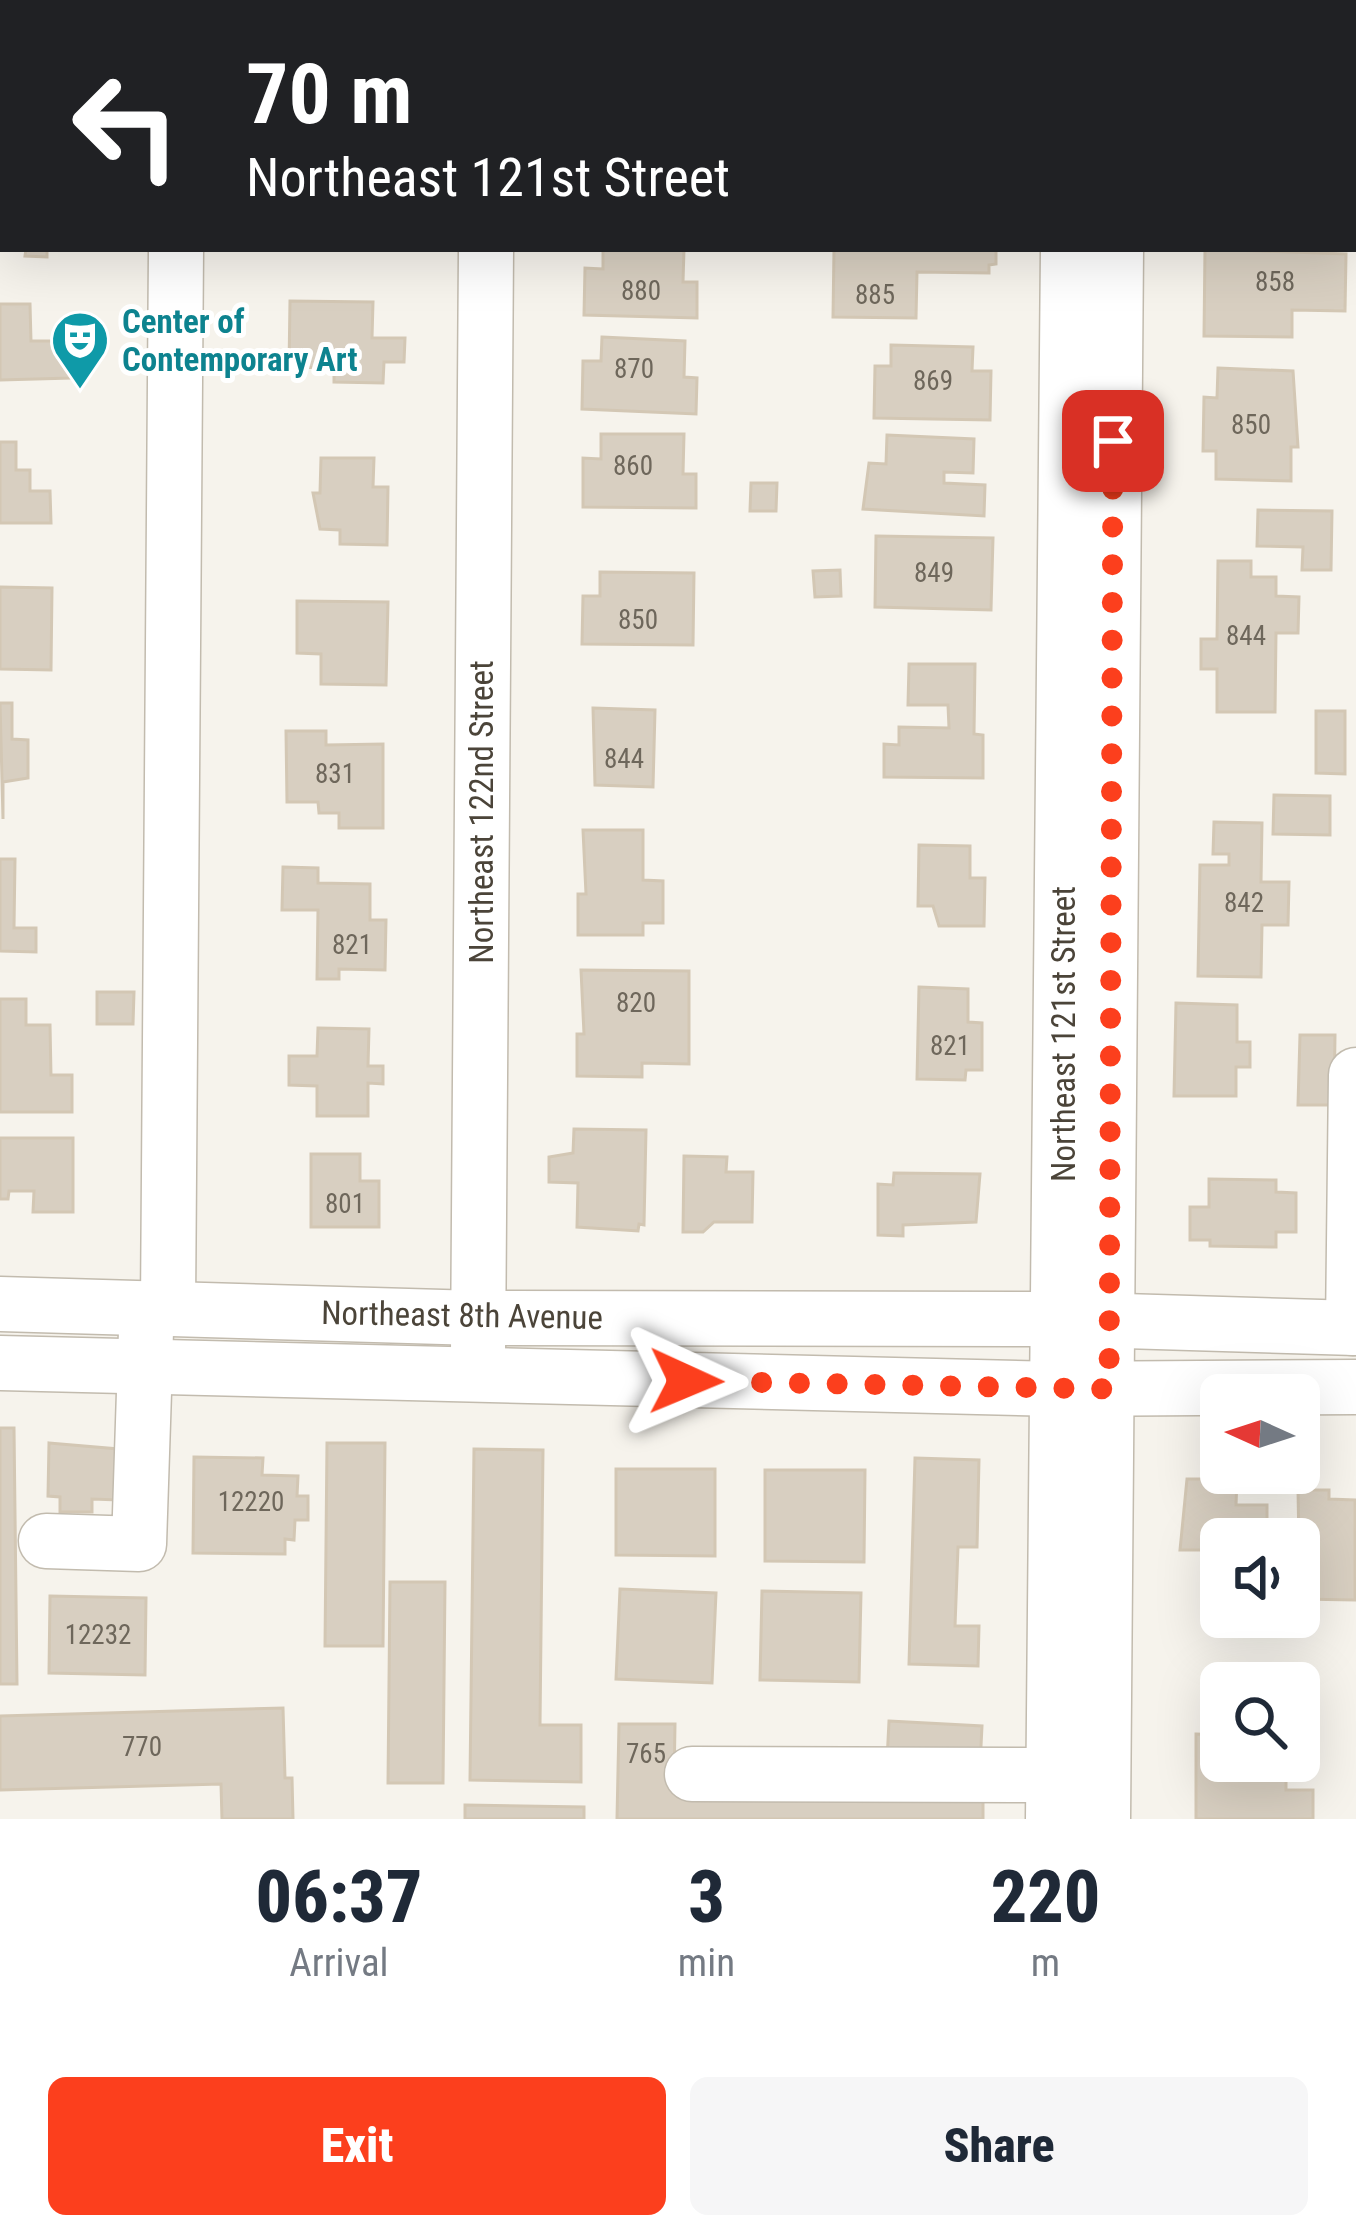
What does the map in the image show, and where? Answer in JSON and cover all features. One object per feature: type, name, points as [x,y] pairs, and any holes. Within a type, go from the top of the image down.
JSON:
[{"type":"street","points":[[46,1541],[139,1544],[145,1367],[158,1305],[176,252]]},
{"type":"street","name":"Northeast 122nd Street","points":[[478,1376],[486,252]]},
{"type":"street","name":"Northeast 121st Street","points":[[1068,252],[1084,1321]]},
{"type":"street","name":"Northeast 121st Street","points":[[1054,1797],[1083,1389],[1117,252]]},
{"type":"street","points":[[1354,1328],[1356,1075]]},
{"type":"street","name":"Northeast 8th Avenue","points":[[0,1304],[158,1305],[477,1318],[1084,1321],[1354,1328]]},
{"type":"street","name":"Northeast 8th Avenue","points":[[0,1363],[1083,1389],[1356,1387]]},
{"type":"street","name":"Northeast 121st Street","points":[[1083,1389],[1103,1819]]},
{"type":"street","points":[[692,1774],[1054,1797]]},
{"type":"building","points":[[26,252],[47,252],[47,257],[25,256]]},
{"type":"building","points":[[603,252],[684,252],[683,282],[697,282],[697,318],[584,315],[585,268],[603,269]]},
{"type":"building","points":[[834,252],[996,252],[996,264],[989,265],[989,273],[917,272],[916,318],[833,317]]},
{"type":"building","points":[[1205,252],[1346,254],[1345,311],[1292,310],[1292,337],[1204,336]]},
{"type":"building","points":[[290,301],[373,302],[372,338],[405,338],[404,362],[384,362],[383,383],[334,382],[334,368],[289,367]]},
{"type":"building","points":[[0,304],[30,304],[31,341],[71,341],[71,378],[0,380]]},
{"type":"building","points":[[602,337],[685,341],[684,377],[697,378],[696,414],[582,409],[583,361],[601,361]]},
{"type":"building","points":[[891,345],[973,347],[972,371],[991,371],[990,420],[874,418],[875,366],[891,366]]},
{"type":"building","points":[[1218,368],[1293,371],[1298,447],[1291,447],[1291,481],[1216,479],[1216,451],[1203,451],[1204,397],[1217,398]]},
{"type":"building","points":[[601,434],[684,434],[683,474],[696,474],[696,508],[583,507],[583,458],[601,459]]},
{"type":"building","points":[[887,435],[974,439],[973,473],[944,472],[944,483],[985,485],[984,516],[863,509],[869,463],[886,464]]},
{"type":"building","points":[[0,442],[16,442],[16,470],[30,470],[30,491],[50,491],[51,523],[0,523]]},
{"type":"building","points":[[321,458],[374,458],[373,487],[388,487],[387,545],[340,544],[340,530],[320,529],[313,493],[320,493]]},
{"type":"building","points":[[751,483],[777,483],[776,511],[750,511]]},
{"type":"building","points":[[1258,510],[1332,511],[1331,570],[1302,570],[1303,547],[1257,546]]},
{"type":"building","points":[[876,536],[993,538],[991,610],[875,607]]},
{"type":"building","points":[[1218,561],[1251,561],[1251,577],[1276,577],[1276,596],[1299,597],[1298,633],[1276,633],[1275,712],[1217,712],[1217,669],[1201,669],[1201,639],[1217,639]]},
{"type":"building","points":[[840,570],[841,596],[815,597],[813,571]]},
{"type":"building","points":[[600,572],[694,573],[693,645],[582,644],[583,596],[600,596]]},
{"type":"building","points":[[0,587],[52,588],[51,670],[0,669]]},
{"type":"building","points":[[297,601],[388,602],[386,685],[321,684],[321,654],[297,653]]},
{"type":"building","points":[[909,664],[975,664],[974,734],[983,735],[983,778],[884,777],[884,744],[899,745],[899,727],[949,728],[948,705],[908,705]]},
{"type":"building","points":[[0,703],[12,703],[12,739],[28,740],[28,778],[3,782],[3,819]]},
{"type":"building","points":[[593,708],[655,710],[653,787],[595,785]]},
{"type":"building","points":[[1316,711],[1345,711],[1345,774],[1316,773]]},
{"type":"building","points":[[286,731],[326,731],[326,745],[383,744],[383,828],[339,828],[339,813],[319,813],[318,802],[287,802]]},
{"type":"building","points":[[1274,795],[1330,796],[1330,835],[1273,834]]},
{"type":"building","points":[[1214,822],[1262,823],[1261,882],[1289,882],[1288,925],[1262,925],[1261,977],[1198,976],[1200,865],[1229,865],[1229,854],[1213,854]]},
{"type":"building","points":[[583,830],[643,830],[643,880],[663,881],[663,923],[643,923],[643,935],[578,935],[578,894],[586,894]]},
{"type":"building","points":[[919,845],[970,846],[970,878],[985,878],[984,926],[939,926],[933,906],[918,906]]},
{"type":"building","points":[[0,859],[15,859],[14,928],[36,928],[36,952],[0,951]]},
{"type":"building","points":[[283,867],[318,868],[318,883],[370,884],[370,920],[386,920],[385,970],[339,969],[339,979],[317,979],[318,910],[282,910]]},
{"type":"building","points":[[581,970],[689,971],[689,1064],[642,1063],[642,1077],[577,1076],[577,1034],[584,1034]]},
{"type":"building","points":[[919,987],[968,989],[968,1022],[982,1023],[982,1070],[966,1070],[965,1080],[917,1079]]},
{"type":"building","points":[[97,992],[134,992],[133,1024],[97,1024]]},
{"type":"building","points":[[0,999],[26,999],[26,1025],[50,1025],[51,1075],[72,1075],[72,1112],[0,1112]]},
{"type":"building","points":[[1176,1003],[1237,1005],[1237,1042],[1250,1042],[1250,1067],[1236,1067],[1236,1096],[1174,1096]]},
{"type":"building","points":[[318,1028],[369,1029],[368,1066],[383,1066],[383,1084],[368,1083],[368,1116],[317,1116],[317,1086],[289,1085],[289,1056],[317,1056]]},
{"type":"building","points":[[1300,1035],[1335,1035],[1334,1105],[1298,1105]]},
{"type":"building","points":[[574,1129],[646,1130],[644,1225],[639,1224],[638,1231],[577,1227],[578,1183],[549,1182],[549,1157],[573,1153]]},
{"type":"building","points":[[0,1138],[73,1138],[73,1212],[33,1212],[34,1191],[9,1191],[8,1199],[0,1199]]},
{"type":"building","points":[[311,1154],[360,1154],[360,1181],[379,1181],[379,1227],[311,1227]]},
{"type":"building","points":[[684,1156],[727,1157],[726,1172],[753,1172],[752,1222],[714,1222],[703,1232],[683,1232]]},
{"type":"building","points":[[894,1173],[980,1174],[976,1222],[903,1225],[903,1236],[878,1235],[878,1184],[893,1185]]},
{"type":"building","points":[[1209,1179],[1276,1180],[1276,1192],[1296,1193],[1296,1232],[1276,1232],[1276,1247],[1210,1246],[1210,1240],[1190,1240],[1190,1207],[1209,1207]]},
{"type":"building","points":[[0,1428],[14,1428],[17,1684],[0,1684]]},
{"type":"building","points":[[49,1443],[118,1449],[118,1500],[92,1499],[92,1512],[60,1512],[60,1497],[48,1496]]},
{"type":"building","points":[[327,1443],[385,1443],[383,1646],[325,1646]]},
{"type":"building","points":[[474,1449],[543,1450],[540,1725],[581,1725],[581,1782],[470,1780]]},
{"type":"building","points":[[194,1457],[263,1458],[262,1475],[298,1476],[297,1496],[308,1496],[308,1520],[295,1520],[294,1540],[285,1539],[285,1554],[193,1553]]},
{"type":"building","points":[[915,1458],[979,1460],[977,1547],[958,1547],[955,1626],[979,1626],[978,1666],[909,1664]]},
{"type":"building","points":[[616,1469],[715,1469],[715,1556],[616,1555]]},
{"type":"building","points":[[765,1470],[865,1470],[864,1562],[765,1561]]},
{"type":"building","points":[[1187,1479],[1200,1479],[1200,1494],[1236,1494],[1236,1505],[1267,1505],[1267,1518],[1200,1518],[1200,1550],[1180,1550]]},
{"type":"building","points":[[1329,1490],[1329,1499],[1355,1500],[1355,1600],[1320,1599],[1320,1518],[1299,1518],[1298,1494]]},
{"type":"building","points":[[390,1582],[445,1582],[443,1783],[388,1783]]},
{"type":"building","points":[[620,1589],[716,1593],[712,1683],[616,1679]]},
{"type":"building","points":[[762,1591],[861,1593],[859,1682],[760,1680]]},
{"type":"building","points":[[50,1596],[146,1598],[145,1675],[49,1673]]},
{"type":"building","points":[[283,1708],[285,1778],[292,1778],[293,1819],[222,1819],[221,1784],[0,1790],[0,1716]]},
{"type":"building","points":[[889,1721],[982,1726],[980,1766],[887,1761]]},
{"type":"building","points":[[619,1724],[675,1724],[674,1784],[983,1789],[983,1819],[617,1819]]},
{"type":"building","points":[[1196,1734],[1200,1734],[1200,1782],[1286,1782],[1286,1790],[1313,1790],[1313,1819],[1196,1819]]},
{"type":"building","points":[[465,1805],[584,1807],[584,1819],[465,1819]]},
{"type":"place","name":"Center of Contemporary Art","points":[[80,391]]},
{"type":"route","points":[[686,1381],[1109,1389],[1113,441]]}]
